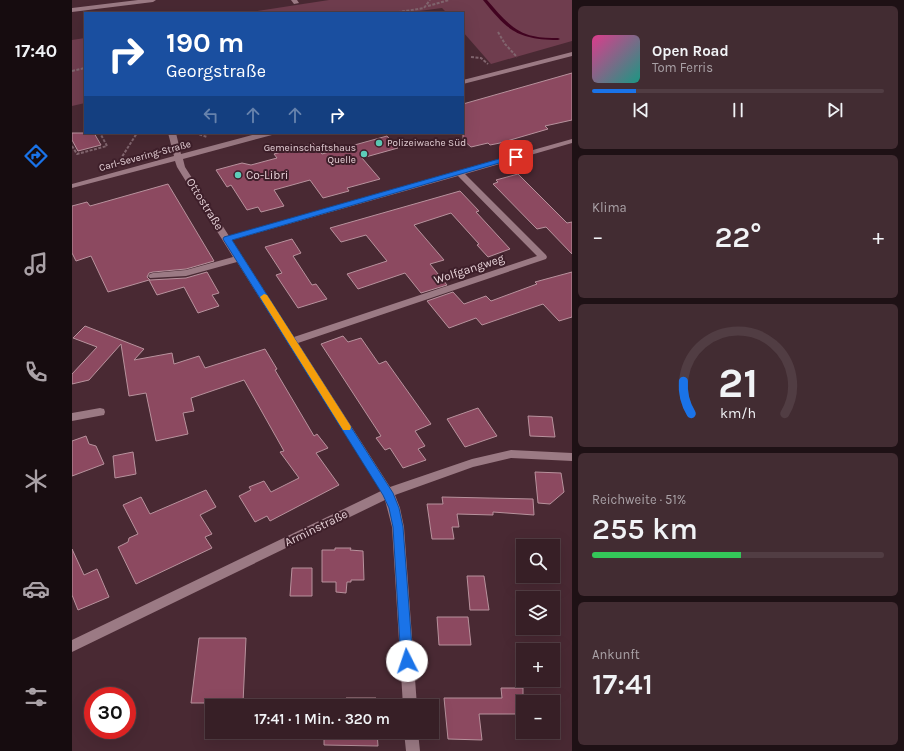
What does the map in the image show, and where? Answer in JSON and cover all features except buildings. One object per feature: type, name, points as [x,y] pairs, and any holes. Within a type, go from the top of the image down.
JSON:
[{"type":"street","points":[[72,10],[153,0]]},
{"type":"street","points":[[464,82],[572,54]]},
{"type":"street","name":"Ottostraße","points":[[172,134],[181,167],[388,493],[394,508],[398,527],[410,699]]},
{"type":"street","name":"Carl-Severing-Straße","points":[[72,186],[179,157],[227,146],[266,134]]},
{"type":"street","points":[[227,239],[572,141]]},
{"type":"street","name":"Wolfgangweg","points":[[292,341],[543,258],[460,173]]},
{"type":"street","points":[[153,276],[186,273],[239,258]]},
{"type":"street","points":[[72,417],[100,412]]},
{"type":"street","name":"Arminstraße","points":[[72,646],[388,493],[472,463],[512,454],[572,457]]},
{"type":"street","points":[[412,739],[413,751]]},
{"type":"path","points":[[428,6],[430,0]]},
{"type":"path","points":[[399,12],[418,9],[448,0]]},
{"type":"path","points":[[498,32],[505,44],[518,59],[527,66]]},
{"type":"path","points":[[72,71],[84,68]]},
{"type":"path","points":[[72,146],[77,154],[107,146],[101,134]]},
{"type":"path","points":[[122,172],[120,160],[136,134]]},
{"type":"shaded area","points":[[329,0],[572,0],[572,41],[491,64],[464,33],[464,12],[446,12],[442,8],[412,12],[251,12]]},
{"type":"shaded area","points":[[84,38],[84,103],[72,106],[72,40]]},
{"type":"waterway","points":[[485,0],[509,26],[523,35],[544,39],[558,39]]},
{"type":"slow traffic","points":[[264,297],[346,427]]},
{"type":"place","name":"Polizeiwache Süd","points":[[379,143]]},
{"type":"place","name":"Gemeinschaftshaus Quelle","points":[[364,154]]},
{"type":"place","name":"Co-Libri","points":[[238,175]]},
{"type":"route","points":[[407,661],[398,527],[394,508],[388,493],[227,239],[516,157]]}]
